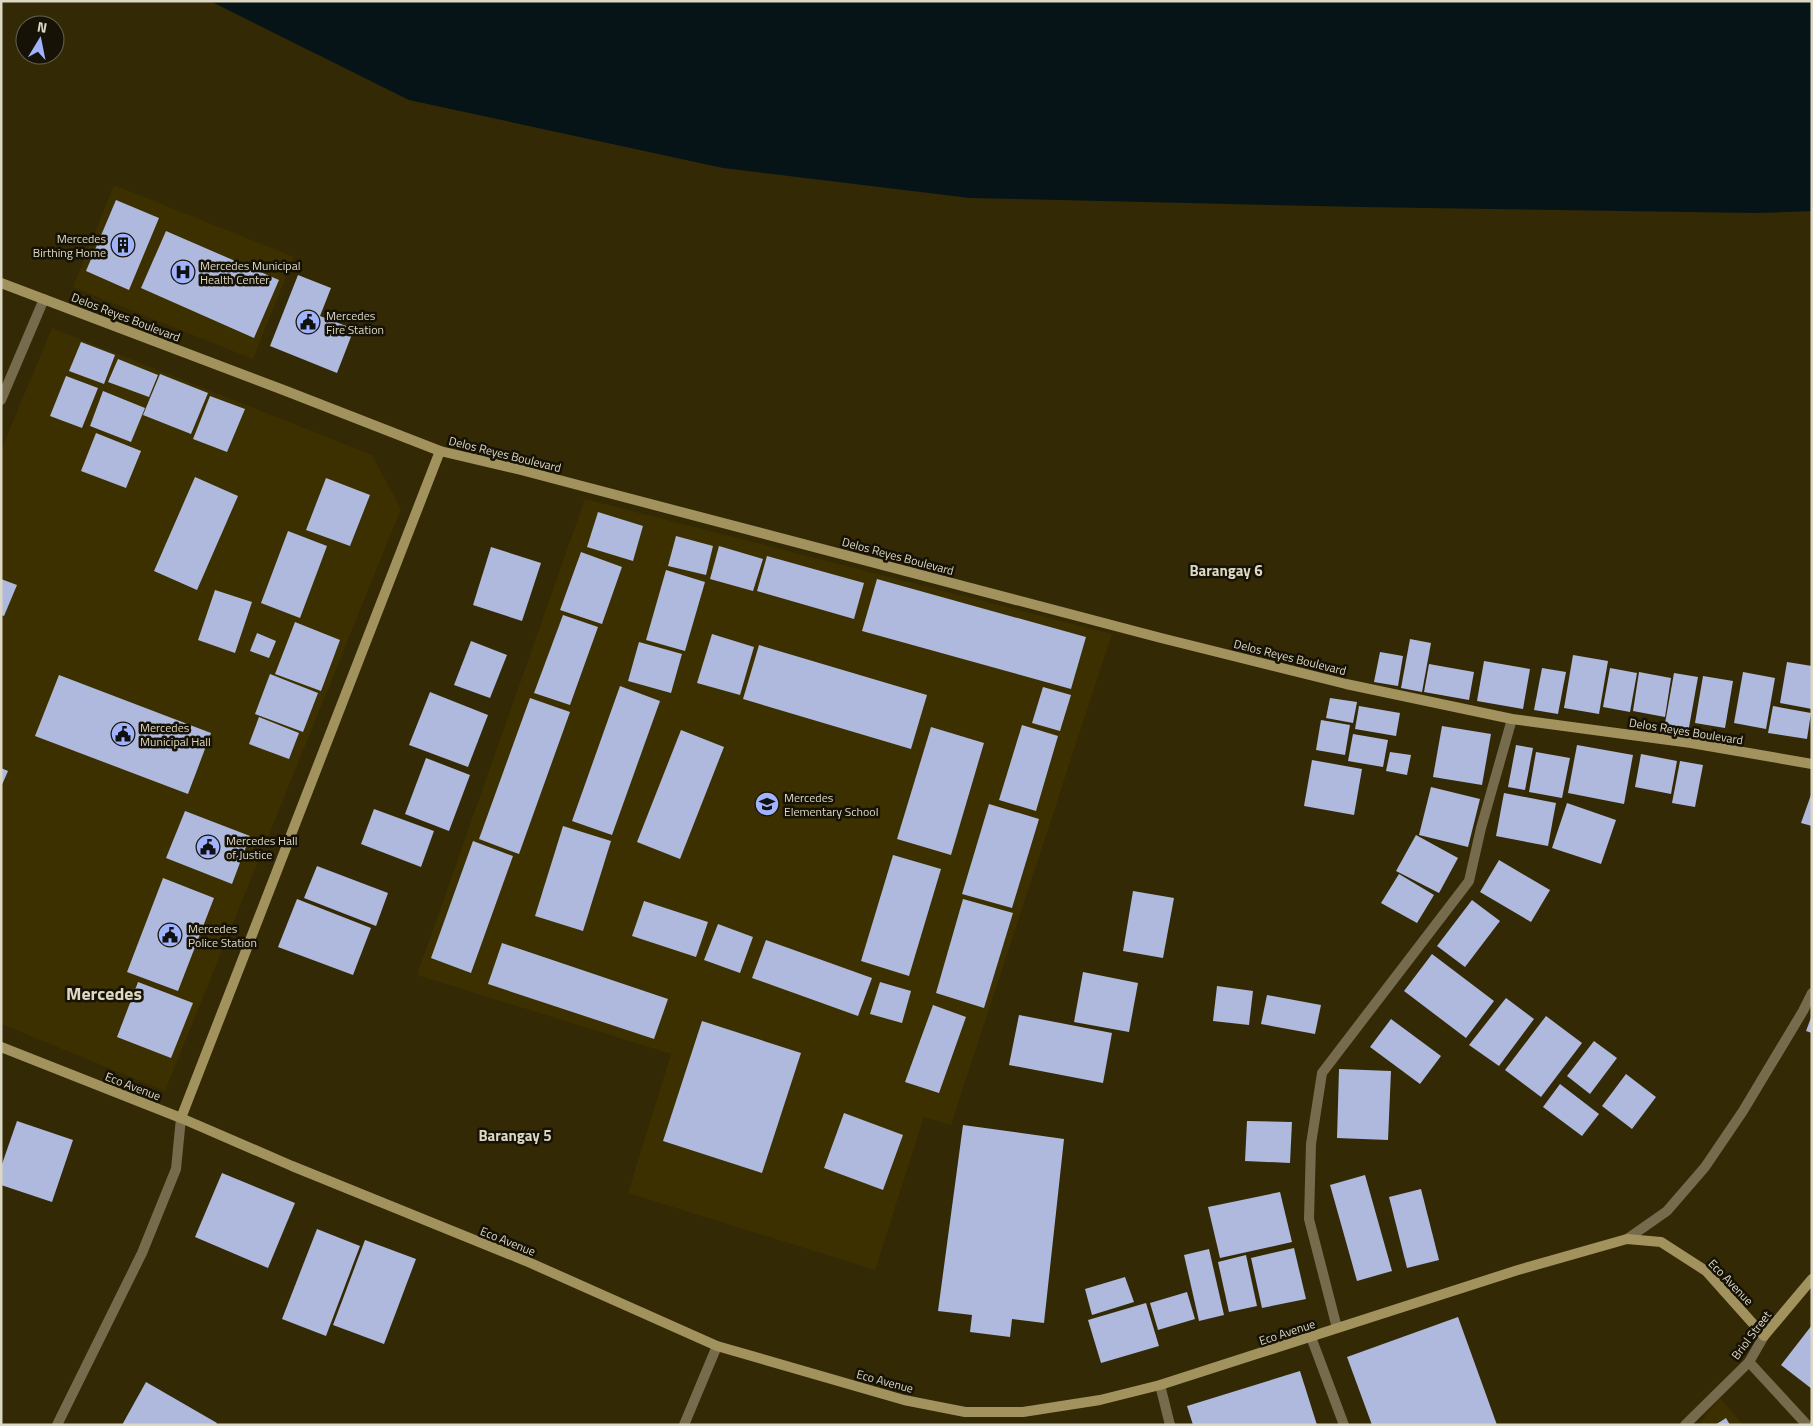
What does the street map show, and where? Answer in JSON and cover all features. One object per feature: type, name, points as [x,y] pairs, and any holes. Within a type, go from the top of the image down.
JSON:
[{"type":"street","name":"Delos Reyes Boulevard","points":[[1,283],[440,451],[521,470],[1180,643],[1346,684],[1512,719],[1691,743],[1812,764]]},
{"type":"street","points":[[1,400],[44,300]]},
{"type":"street","points":[[57,1425],[142,1253],[176,1169],[181,1118],[440,451]]},
{"type":"street","points":[[1337,1328],[1310,1219],[1310,1144],[1322,1074],[1468,881],[1512,719]]},
{"type":"street","points":[[1627,1239],[1668,1211],[1704,1167],[1743,1111],[1812,993]]},
{"type":"street","name":"Eco Avenue","points":[[1,1048],[181,1118],[292,1166],[526,1261],[717,1346],[904,1400],[965,1412],[1023,1412],[1100,1400],[1160,1385],[1518,1270],[1627,1239],[1661,1242],[1706,1271],[1764,1336]]},
{"type":"street","name":"Briol Street","points":[[1685,1425],[1749,1362],[1764,1336],[1812,1279]]},
{"type":"street","points":[[1311,1337],[1344,1425]]},
{"type":"street","points":[[684,1425],[717,1346]]},
{"type":"street","points":[[1749,1362],[1807,1425]]},
{"type":"street","points":[[1160,1385],[1170,1425]]},
{"type":"shaded area","points":[[210,1],[1812,1],[1812,211],[1757,213],[1362,207],[970,198],[723,168],[409,100]]},
{"type":"shaded area","name":"Mercedes Municipal Health Center","points":[[114,185],[294,257],[253,359],[73,287]]},
{"type":"shaded area","points":[[52,328],[372,455],[401,509],[165,1091],[1,1024],[1,450]]},
{"type":"shaded area","name":"Mercedes Elementary School","points":[[585,499],[1112,634],[951,1125],[924,1117],[875,1270],[628,1193],[671,1054],[417,975]]},
{"type":"shaded area","points":[[1720,1398],[1743,1425],[1699,1425]]},
{"type":"building","name":"Mercedes Birthing Home","points":[[116,200],[159,218],[129,290],[86,271]]},
{"type":"building","points":[[166,231],[279,280],[254,338],[141,288]]},
{"type":"building","name":"Mercedes Fire Station","points":[[298,275],[331,288],[320,316],[354,329],[337,373],[270,346]]},
{"type":"building","points":[[81,342],[115,355],[104,384],[69,371]]},
{"type":"building","points":[[118,359],[158,375],[149,397],[108,382]]},
{"type":"building","points":[[160,374],[208,393],[191,434],[143,415]]},
{"type":"building","points":[[66,376],[98,388],[82,428],[50,416]]},
{"type":"building","points":[[103,391],[145,408],[131,442],[90,426]]},
{"type":"building","points":[[210,396],[245,409],[227,452],[193,439]]},
{"type":"building","points":[[96,433],[141,451],[126,488],[81,471]]},
{"type":"building","points":[[195,477],[238,496],[197,590],[154,571]]},
{"type":"building","points":[[326,478],[370,495],[350,546],[306,530]]},
{"type":"building","points":[[598,512],[643,526],[633,561],[587,547]]},
{"type":"building","points":[[288,531],[327,546],[300,618],[261,603]]},
{"type":"building","points":[[676,536],[713,546],[706,575],[668,566]]},
{"type":"building","points":[[719,546],[763,559],[753,591],[710,579]]},
{"type":"building","points":[[491,547],[541,563],[522,621],[473,605]]},
{"type":"building","points":[[581,552],[622,567],[602,624],[560,610]]},
{"type":"building","points":[[767,556],[864,583],[854,619],[757,591]]},
{"type":"building","points":[[666,570],[705,582],[685,651],[646,640]]},
{"type":"building","points":[[1,579],[17,585],[4,616],[1,615]]},
{"type":"building","points":[[877,579],[1086,637],[1071,689],[862,631]]},
{"type":"building","points":[[215,590],[252,602],[235,653],[198,640]]},
{"type":"building","points":[[563,615],[598,627],[570,705],[534,693]]},
{"type":"building","points":[[295,622],[340,640],[321,691],[275,674]]},
{"type":"building","points":[[257,633],[276,641],[269,658],[250,651]]},
{"type":"building","points":[[712,634],[754,647],[740,695],[697,683]]},
{"type":"building","points":[[1410,639],[1431,643],[1422,692],[1401,688]]},
{"type":"building","points":[[471,641],[507,655],[490,698],[454,685]]},
{"type":"building","points":[[639,642],[682,654],[671,693],[628,681]]},
{"type":"building","points":[[759,645],[927,695],[911,749],[743,699]]},
{"type":"building","points":[[1380,652],[1403,656],[1398,686],[1374,682]]},
{"type":"building","points":[[1573,655],[1608,661],[1599,714],[1564,708]]},
{"type":"building","points":[[1484,661],[1530,669],[1523,709],[1477,701]]},
{"type":"building","points":[[1787,662],[1812,666],[1812,709],[1780,703]]},
{"type":"building","points":[[1429,664],[1474,672],[1469,700],[1424,692]]},
{"type":"building","points":[[1542,668],[1566,672],[1558,714],[1534,710]]},
{"type":"building","points":[[1610,668],[1637,673],[1630,712],[1603,707]]},
{"type":"building","points":[[1639,672],[1671,678],[1665,717],[1633,711]]},
{"type":"building","points":[[1743,672],[1775,678],[1766,729],[1734,723]]},
{"type":"building","points":[[1674,673],[1698,677],[1688,733],[1664,729]]},
{"type":"building","points":[[270,674],[318,693],[303,732],[255,714]]},
{"type":"building","name":"Mercedes Municipal Hall","points":[[59,675],[211,733],[188,794],[35,736]]},
{"type":"building","points":[[1703,676],[1733,681],[1725,728],[1695,723]]},
{"type":"building","points":[[620,686],[660,701],[612,835],[572,821]]},
{"type":"building","points":[[1043,687],[1071,695],[1060,731],[1032,723]]},
{"type":"building","points":[[430,692],[488,715],[468,767],[409,745]]},
{"type":"building","points":[[530,698],[570,712],[519,854],[479,839]]},
{"type":"building","points":[[1330,698],[1357,702],[1353,723],[1326,718]]},
{"type":"building","points":[[1359,706],[1400,713],[1396,736],[1355,729]]},
{"type":"building","points":[[1773,706],[1811,713],[1807,739],[1768,733]]},
{"type":"building","points":[[259,717],[299,733],[289,759],[249,744]]},
{"type":"building","points":[[1321,720],[1350,725],[1345,755],[1316,750]]},
{"type":"building","points":[[1022,725],[1058,736],[1036,811],[999,800]]},
{"type":"building","points":[[1442,726],[1491,734],[1482,785],[1433,777]]},
{"type":"building","points":[[931,727],[984,743],[951,855],[897,839]]},
{"type":"building","points":[[681,730],[724,747],[680,859],[637,842]]},
{"type":"building","points":[[1353,734],[1388,740],[1383,767],[1348,761]]},
{"type":"building","points":[[1516,745],[1533,748],[1525,790],[1508,787]]},
{"type":"building","points":[[1577,745],[1633,755],[1624,804],[1568,793]]},
{"type":"building","points":[[1390,752],[1411,755],[1407,775],[1386,771]]},
{"type":"building","points":[[1536,752],[1570,758],[1562,798],[1529,792]]},
{"type":"building","points":[[1641,754],[1677,761],[1671,794],[1635,787]]},
{"type":"building","points":[[426,758],[470,775],[449,831],[405,814]]},
{"type":"building","points":[[1312,760],[1362,769],[1354,815],[1304,806]]},
{"type":"building","points":[[1680,761],[1703,765],[1695,807],[1672,803]]},
{"type":"building","points":[[1,768],[8,771],[1,787]]},
{"type":"building","points":[[1431,787],[1480,799],[1468,847],[1419,835]]},
{"type":"building","points":[[1812,792],[1812,826],[1801,823]]},
{"type":"building","points":[[1504,793],[1556,803],[1548,846],[1496,836]]},
{"type":"building","points":[[1567,803],[1616,820],[1601,864],[1552,848]]},
{"type":"building","points":[[989,804],[1039,819],[1012,908],[962,894]]},
{"type":"building","points":[[374,809],[434,831],[421,867],[361,844]]},
{"type":"building","name":"Mercedes Hall of Justice","points":[[185,811],[250,836],[232,884],[166,858]]},
{"type":"building","points":[[563,826],[611,841],[583,931],[535,916]]},
{"type":"building","points":[[1416,835],[1458,858],[1439,893],[1396,871]]},
{"type":"building","points":[[473,841],[513,856],[471,973],[431,958]]},
{"type":"building","points":[[893,855],[941,869],[909,976],[861,961]]},
{"type":"building","points":[[1499,860],[1550,890],[1531,922],[1480,892]]},
{"type":"building","points":[[317,866],[388,893],[376,926],[304,898]]},
{"type":"building","points":[[1399,874],[1434,895],[1417,923],[1381,903]]},
{"type":"building","name":"Mercedes Police Station","points":[[163,878],[214,898],[178,991],[127,972]]},
{"type":"building","points":[[1133,891],[1174,898],[1163,958],[1123,951]]},
{"type":"building","points":[[297,899],[371,928],[353,975],[278,947]]},
{"type":"building","points":[[963,899],[1013,913],[984,1008],[936,993]]},
{"type":"building","points":[[1472,900],[1500,921],[1465,967],[1437,946]]},
{"type":"building","points":[[644,901],[708,922],[696,957],[632,936]]},
{"type":"building","points":[[718,924],[753,937],[740,973],[704,960]]},
{"type":"building","points":[[766,940],[872,978],[858,1016],[752,978]]},
{"type":"building","points":[[502,943],[668,999],[654,1039],[488,984]]},
{"type":"building","points":[[1432,954],[1494,1001],[1466,1038],[1404,991]]},
{"type":"building","points":[[1083,972],[1138,983],[1129,1032],[1074,1022]]},
{"type":"building","points":[[138,982],[193,1003],[171,1058],[117,1037]]},
{"type":"building","points":[[880,982],[911,991],[902,1023],[870,1014]]},
{"type":"building","points":[[1217,986],[1253,991],[1249,1025],[1213,1021]]},
{"type":"building","points":[[1267,995],[1321,1005],[1315,1034],[1261,1024]]},
{"type":"building","points":[[1506,998],[1534,1019],[1499,1066],[1469,1045]]},
{"type":"building","points":[[933,1005],[966,1017],[939,1093],[905,1082]]},
{"type":"building","points":[[1019,1015],[1112,1033],[1103,1083],[1009,1065]]},
{"type":"building","points":[[1812,1015],[1812,1033],[1806,1031]]},
{"type":"building","points":[[1546,1016],[1582,1043],[1541,1097],[1505,1070]]},
{"type":"building","points":[[1391,1019],[1441,1056],[1420,1084],[1370,1047]]},
{"type":"building","points":[[702,1021],[801,1053],[762,1173],[663,1141]]},
{"type":"building","points":[[1594,1041],[1617,1058],[1590,1094],[1567,1076]]},
{"type":"building","points":[[1339,1069],[1391,1071],[1388,1140],[1337,1138]]},
{"type":"building","points":[[1626,1074],[1656,1097],[1632,1129],[1602,1106]]},
{"type":"building","points":[[1560,1084],[1599,1114],[1582,1136],[1543,1107]]},
{"type":"building","points":[[844,1113],[903,1135],[883,1190],[824,1168]]},
{"type":"building","points":[[17,1121],[73,1140],[52,1202],[1,1185],[1,1167]]},
{"type":"building","points":[[1247,1121],[1292,1122],[1290,1163],[1245,1161]]},
{"type":"building","points":[[963,1125],[1064,1139],[1044,1323],[1012,1319],[1010,1337],[970,1332],[972,1315],[938,1311]]},
{"type":"building","points":[[222,1173],[295,1203],[268,1268],[195,1237]]},
{"type":"building","points":[[1365,1175],[1392,1271],[1357,1281],[1330,1185]]},
{"type":"building","points":[[1421,1189],[1439,1260],[1407,1268],[1389,1197]]},
{"type":"building","points":[[1280,1192],[1292,1242],[1220,1258],[1208,1207]]},
{"type":"building","points":[[317,1229],[360,1246],[326,1336],[282,1319]]},
{"type":"building","points":[[365,1240],[416,1259],[384,1344],[333,1325]]},
{"type":"building","points":[[1294,1248],[1306,1299],[1262,1308],[1251,1258]]},
{"type":"building","points":[[1209,1249],[1224,1315],[1199,1321],[1184,1255]]},
{"type":"building","points":[[1246,1255],[1257,1306],[1229,1312],[1218,1262]]},
{"type":"building","points":[[1125,1277],[1134,1302],[1092,1315],[1085,1289]]},
{"type":"building","points":[[1187,1292],[1195,1319],[1158,1330],[1150,1303]]},
{"type":"building","points":[[1146,1303],[1159,1346],[1101,1363],[1088,1320]]},
{"type":"building","points":[[1458,1317],[1497,1425],[1372,1425],[1347,1357]]},
{"type":"building","points":[[1812,1325],[1812,1389],[1781,1365]]},
{"type":"building","points":[[1300,1371],[1317,1425],[1193,1425],[1187,1406]]},
{"type":"building","points":[[146,1382],[217,1423],[216,1425],[122,1425]]},
{"type":"building","points":[[1726,1418],[1730,1425],[1715,1425]]},
{"type":"place","name":"Mercedes Birthing Home","points":[[123,245]]},
{"type":"place","name":"Mercedes Municipal Health Center","points":[[183,272]]},
{"type":"place","name":"Mercedes Fire Station","points":[[308,322]]},
{"type":"place","name":"Mercedes Municipal Hall","points":[[123,734]]},
{"type":"place","name":"Mercedes Elementary School","points":[[767,804]]},
{"type":"place","name":"Mercedes Hall of Justice","points":[[208,847]]},
{"type":"place","name":"Mercedes Police Station","points":[[170,935]]},
{"type":"district","name":"Barangay 6","points":[[1226,570]]},
{"type":"district","name":"Mercedes","points":[[104,993]]},
{"type":"district","name":"Barangay 5","points":[[515,1135]]}]
